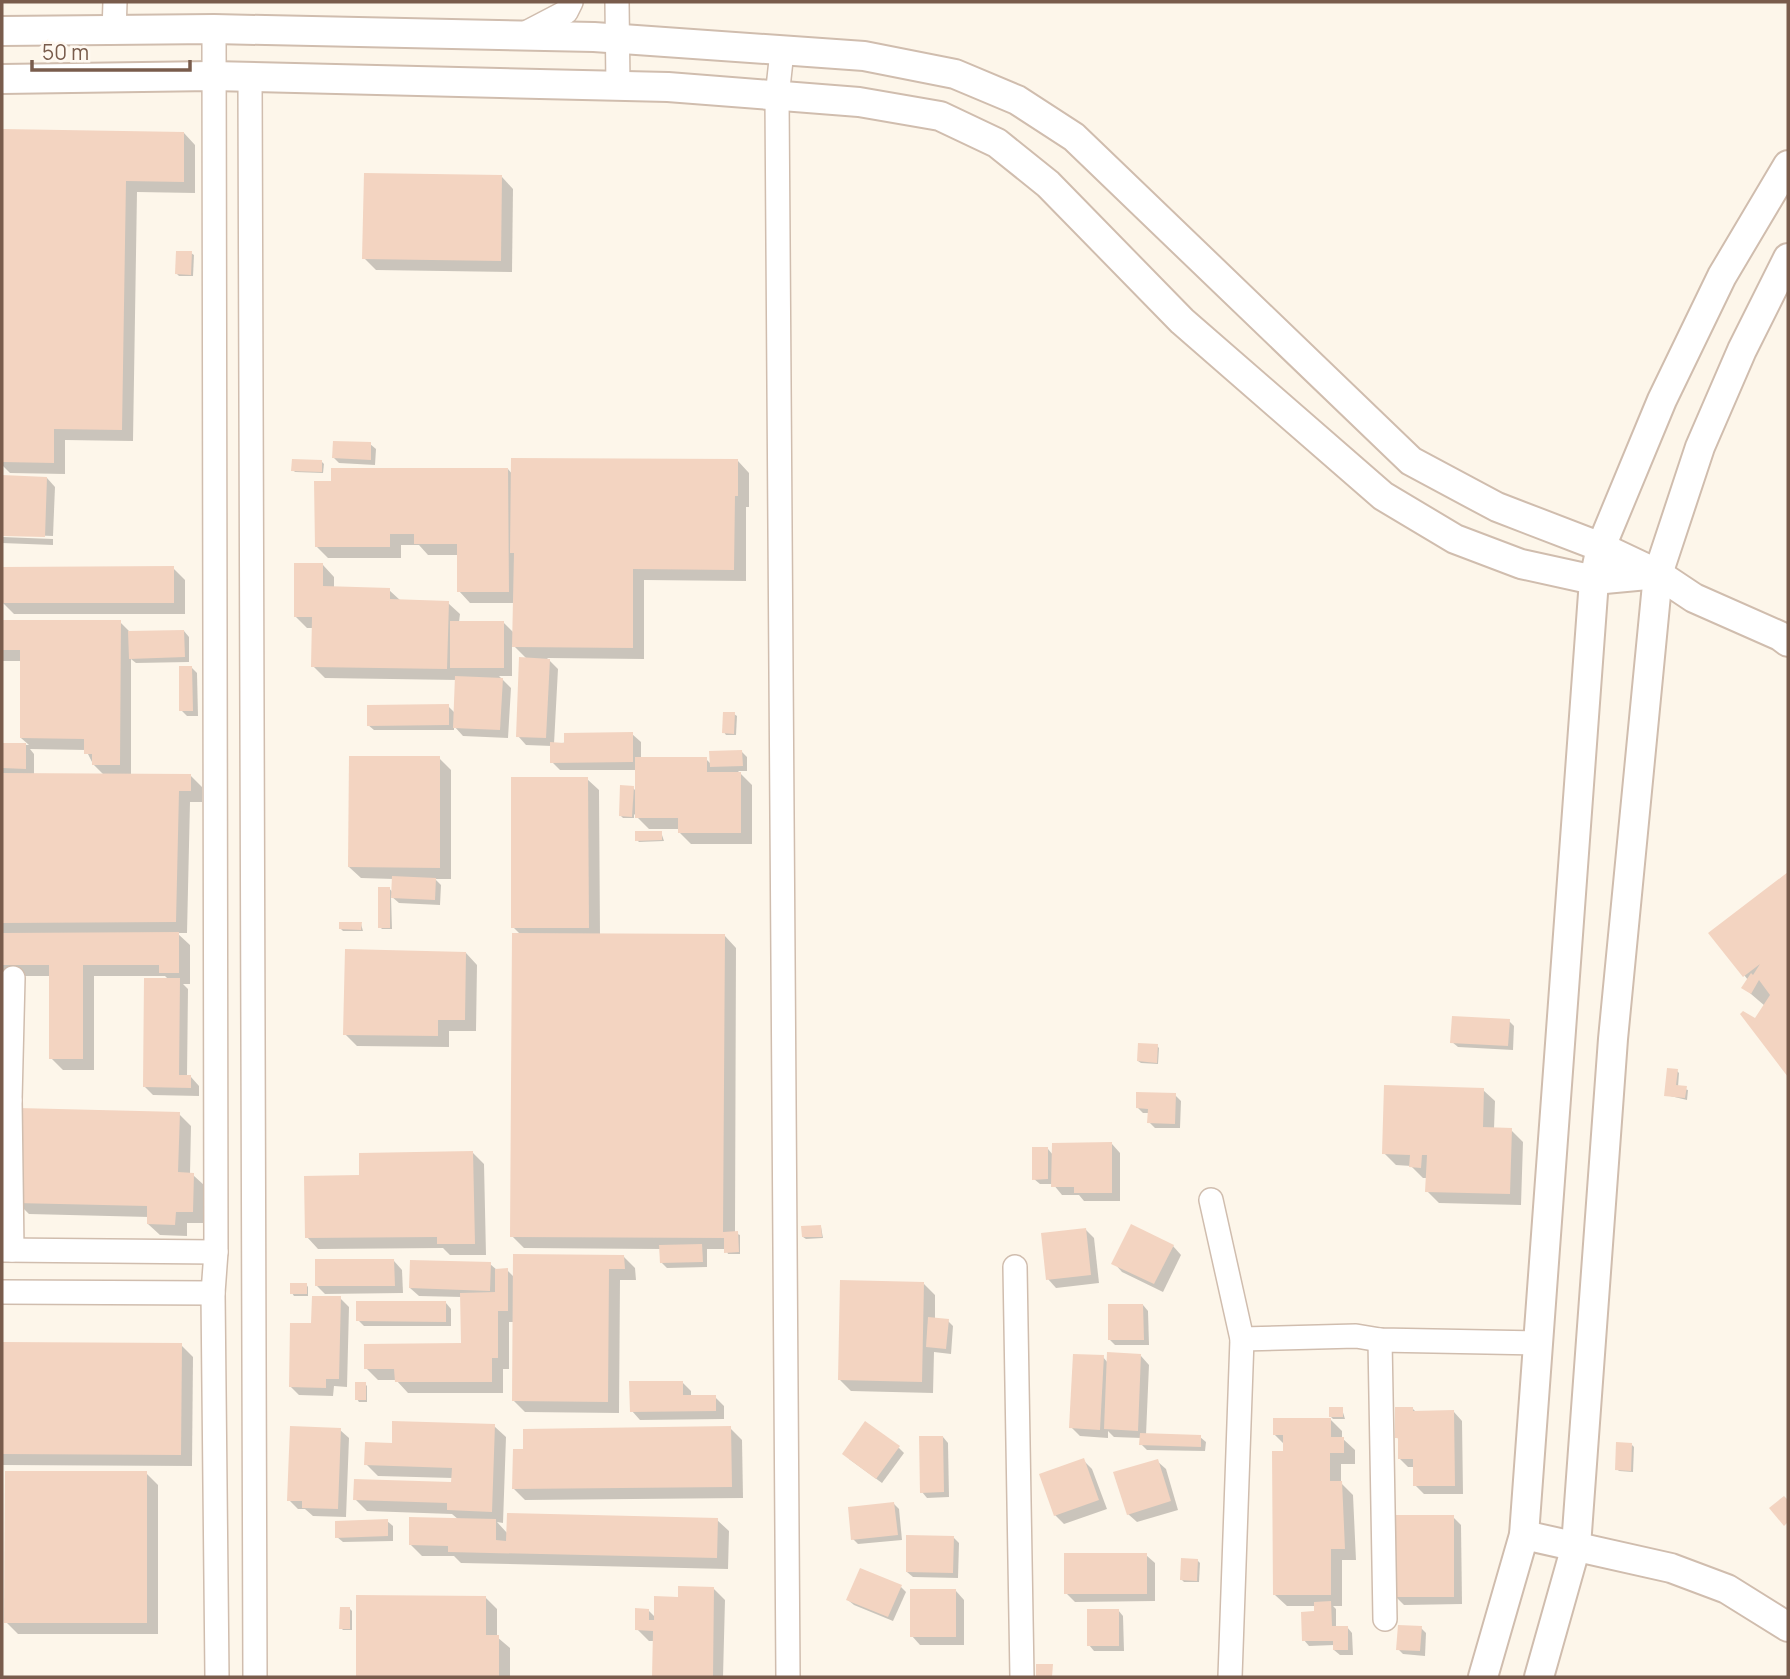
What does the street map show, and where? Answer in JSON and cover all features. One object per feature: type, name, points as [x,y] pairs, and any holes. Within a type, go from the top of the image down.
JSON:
[{"type":"street","points":[[114,32],[115,2]]},
{"type":"street","points":[[520,36],[566,12],[571,2]]},
{"type":"street","points":[[618,2],[618,86]]},
{"type":"street","points":[[214,29],[216,1251],[213,1293],[217,1677]]},
{"type":"street","points":[[2,31],[214,29],[618,39],[864,56],[955,74],[1017,100],[1074,137],[1411,461],[1497,507],[1601,547],[1658,574],[1694,598],[1788,642]]},
{"type":"street","points":[[782,51],[777,97],[788,1677]]},
{"type":"street","points":[[2,79],[212,76],[668,86],[859,102],[940,116],[997,143],[1048,184],[1182,321],[1383,496],[1455,539],[1521,564],[1594,580],[1658,574]]},
{"type":"street","points":[[250,77],[255,1677]]},
{"type":"street","points":[[1483,1677],[1524,1535],[1594,580],[1601,547],[1662,400],[1716,288],[1788,165]]},
{"type":"street","points":[[1539,1677],[1576,1546],[1613,1040],[1658,574],[1700,447],[1742,350],[1788,258]]},
{"type":"street","points":[[13,978],[6,1099],[7,1250],[216,1251]]},
{"type":"street","points":[[1211,1200],[1242,1339],[1230,1677]]},
{"type":"street","points":[[1015,1267],[1022,1677]]},
{"type":"street","points":[[2,1292],[213,1293]]},
{"type":"street","points":[[1242,1339],[1356,1336],[1380,1340],[1538,1343]]},
{"type":"street","points":[[1380,1340],[1385,1619]]},
{"type":"street","points":[[1524,1535],[1671,1568],[1727,1589],[1788,1627]]},
{"type":"building","points":[[2,129],[184,132],[184,182],[126,181],[122,430],[54,429],[54,463],[2,462]]},
{"type":"building","points":[[364,173],[502,175],[501,261],[362,259]]},
{"type":"building","points":[[176,251],[192,251],[191,275],[175,274]]},
{"type":"building","points":[[333,441],[371,442],[371,460],[332,458]]},
{"type":"building","points":[[511,458],[738,459],[734,570],[633,569],[633,648],[512,647],[514,553],[510,553]]},
{"type":"building","points":[[292,459],[322,460],[322,472],[291,471]]},
{"type":"building","points":[[331,468],[508,468],[509,592],[457,592],[457,544],[414,544],[414,534],[390,534],[390,547],[315,547],[314,481],[331,481]]},
{"type":"building","points":[[2,475],[47,477],[45,537],[2,536]]},
{"type":"building","points":[[294,563],[323,563],[323,586],[390,588],[390,599],[449,601],[447,669],[311,667],[312,617],[294,617]]},
{"type":"building","points":[[174,566],[174,603],[2,603],[2,567]]},
{"type":"building","points":[[2,620],[121,620],[120,765],[92,765],[92,754],[84,754],[84,739],[20,738],[20,650],[2,650]]},
{"type":"building","points":[[450,621],[504,621],[504,668],[450,668]]},
{"type":"building","points":[[184,630],[185,657],[129,659],[128,631]]},
{"type":"building","points":[[519,657],[550,659],[546,738],[516,737]]},
{"type":"building","points":[[179,666],[192,666],[193,711],[179,711]]},
{"type":"building","points":[[455,676],[503,678],[500,730],[453,728]]},
{"type":"building","points":[[449,704],[449,725],[367,726],[367,705]]},
{"type":"building","points":[[723,712],[735,712],[734,734],[722,733]]},
{"type":"building","points":[[633,732],[633,762],[550,763],[550,742],[564,743],[564,733]]},
{"type":"building","points":[[2,743],[26,743],[26,769],[2,768]]},
{"type":"building","points":[[742,750],[743,766],[710,767],[709,751]]},
{"type":"building","points":[[349,756],[440,756],[440,868],[348,867]]},
{"type":"building","points":[[635,757],[707,757],[707,772],[741,772],[741,833],[678,833],[678,818],[635,818]]},
{"type":"building","points":[[2,773],[191,774],[191,791],[179,791],[176,922],[2,923]]},
{"type":"building","points":[[511,777],[588,777],[589,928],[511,928]]},
{"type":"building","points":[[620,785],[634,786],[632,817],[619,816]]},
{"type":"building","points":[[635,831],[662,831],[662,840],[635,841]]},
{"type":"building","points":[[1788,872],[1788,1077],[1740,1014],[1743,1011],[1755,1018],[1770,995],[1759,980],[1751,994],[1741,988],[1760,964],[1743,977],[1708,933]]},
{"type":"building","points":[[392,876],[436,878],[435,900],[391,898]]},
{"type":"building","points":[[378,887],[390,887],[390,928],[378,928]]},
{"type":"building","points":[[339,922],[362,922],[361,930],[339,929]]},
{"type":"building","points":[[179,932],[179,973],[159,973],[159,965],[83,965],[83,1059],[49,1059],[49,965],[2,965],[2,933]]},
{"type":"building","points":[[512,933],[725,934],[723,1232],[738,1231],[739,1252],[724,1253],[724,1238],[510,1237]]},
{"type":"building","points":[[345,949],[466,952],[465,1020],[438,1020],[438,1036],[343,1035]]},
{"type":"building","points":[[144,978],[180,978],[179,1075],[191,1075],[191,1088],[143,1087]]},
{"type":"building","points":[[1452,1016],[1510,1019],[1508,1046],[1450,1043]]},
{"type":"building","points":[[1138,1043],[1158,1044],[1157,1063],[1137,1061]]},
{"type":"building","points":[[1667,1068],[1678,1069],[1676,1085],[1687,1086],[1685,1098],[1664,1096]]},
{"type":"building","points":[[1384,1085],[1484,1088],[1483,1127],[1512,1128],[1510,1194],[1425,1192],[1427,1155],[1422,1155],[1421,1168],[1409,1167],[1410,1155],[1382,1154]]},
{"type":"building","points":[[1136,1092],[1176,1093],[1175,1124],[1147,1123],[1148,1109],[1136,1108]]},
{"type":"building","points":[[18,1108],[180,1112],[178,1172],[194,1173],[193,1212],[176,1212],[175,1225],[147,1224],[147,1206],[15,1203]]},
{"type":"building","points":[[1112,1142],[1112,1193],[1074,1193],[1074,1187],[1051,1187],[1052,1143]]},
{"type":"building","points":[[1032,1147],[1048,1147],[1048,1179],[1032,1180]]},
{"type":"building","points":[[473,1151],[475,1244],[437,1244],[437,1237],[305,1238],[304,1176],[359,1175],[359,1153]]},
{"type":"building","points":[[1131,1224],[1174,1245],[1154,1284],[1111,1264]]},
{"type":"building","points":[[821,1225],[822,1237],[802,1237],[801,1226]]},
{"type":"building","points":[[1086,1228],[1091,1275],[1046,1280],[1041,1233]]},
{"type":"building","points":[[702,1244],[703,1262],[660,1263],[659,1245]]},
{"type":"building","points":[[513,1254],[624,1255],[625,1269],[609,1269],[608,1402],[512,1401]]},
{"type":"building","points":[[315,1259],[394,1259],[395,1286],[315,1286]]},
{"type":"building","points":[[410,1260],[491,1262],[490,1291],[409,1288]]},
{"type":"building","points":[[508,1268],[508,1311],[498,1311],[498,1358],[492,1358],[492,1382],[395,1382],[394,1369],[364,1369],[364,1344],[461,1343],[460,1293],[495,1292],[495,1269]]},
{"type":"building","points":[[840,1280],[924,1282],[922,1382],[838,1380]]},
{"type":"building","points":[[290,1283],[307,1283],[307,1294],[290,1294]]},
{"type":"building","points":[[312,1296],[341,1296],[339,1379],[326,1379],[326,1388],[289,1387],[290,1323],[311,1323]]},
{"type":"building","points":[[356,1301],[446,1301],[446,1322],[356,1321]]},
{"type":"building","points":[[1108,1304],[1143,1304],[1144,1340],[1108,1340]]},
{"type":"building","points":[[928,1317],[949,1319],[946,1349],[926,1347]]},
{"type":"building","points":[[2,1342],[182,1343],[181,1455],[2,1454]]},
{"type":"building","points":[[1107,1352],[1141,1354],[1138,1431],[1104,1429]]},
{"type":"building","points":[[1073,1354],[1104,1355],[1100,1430],[1069,1428]]},
{"type":"building","points":[[629,1381],[683,1381],[683,1395],[716,1395],[716,1411],[630,1412]]},
{"type":"building","points":[[355,1382],[366,1382],[366,1400],[355,1400]]},
{"type":"building","points":[[1329,1407],[1343,1407],[1343,1417],[1329,1417]]},
{"type":"building","points":[[1395,1407],[1413,1407],[1413,1411],[1454,1410],[1455,1486],[1413,1486],[1413,1459],[1398,1459]]},
{"type":"building","points":[[1273,1418],[1331,1418],[1331,1437],[1344,1437],[1344,1453],[1330,1453],[1330,1481],[1342,1481],[1345,1549],[1331,1549],[1331,1595],[1273,1595],[1272,1451],[1283,1451],[1283,1435],[1273,1435]]},
{"type":"building","points":[[392,1421],[495,1424],[492,1512],[447,1510],[447,1503],[353,1500],[354,1479],[451,1482],[452,1468],[364,1465],[365,1442],[392,1443]]},
{"type":"building","points":[[865,1421],[900,1446],[876,1479],[842,1454]]},
{"type":"building","points":[[290,1426],[341,1428],[338,1509],[302,1508],[302,1501],[287,1501]]},
{"type":"building","points":[[731,1426],[732,1487],[512,1489],[513,1449],[523,1449],[523,1429]]},
{"type":"building","points":[[1140,1433],[1201,1435],[1201,1447],[1139,1445]]},
{"type":"building","points":[[919,1436],[943,1436],[944,1492],[920,1493]]},
{"type":"building","points":[[1616,1442],[1632,1443],[1631,1471],[1615,1470]]},
{"type":"building","points":[[1084,1458],[1099,1500],[1054,1516],[1039,1474]]},
{"type":"building","points":[[1158,1459],[1171,1501],[1127,1515],[1113,1472]]},
{"type":"building","points":[[5,1471],[147,1471],[147,1623],[4,1623]]},
{"type":"building","points":[[1784,1496],[1788,1500],[1788,1522],[1784,1526],[1769,1508]]},
{"type":"building","points":[[894,1502],[898,1535],[851,1540],[848,1507]]},
{"type":"building","points":[[507,1513],[718,1518],[717,1558],[448,1552],[448,1546],[409,1545],[409,1517],[496,1519],[496,1540],[506,1541]]},
{"type":"building","points":[[1392,1515],[1454,1515],[1454,1597],[1393,1597]]},
{"type":"building","points":[[388,1519],[388,1536],[335,1538],[335,1521]]},
{"type":"building","points":[[906,1535],[954,1536],[953,1573],[906,1572]]},
{"type":"building","points":[[1064,1553],[1147,1553],[1147,1594],[1064,1594]]},
{"type":"building","points":[[1181,1558],[1198,1559],[1197,1581],[1180,1580]]},
{"type":"building","points":[[860,1568],[902,1585],[888,1617],[846,1600]]},
{"type":"building","points":[[678,1586],[714,1587],[713,1677],[652,1677],[653,1631],[635,1630],[635,1608],[649,1609],[649,1620],[654,1620],[654,1596],[678,1597]]},
{"type":"building","points":[[910,1589],[956,1589],[956,1637],[910,1637]]},
{"type":"building","points":[[356,1595],[486,1596],[486,1635],[499,1635],[499,1677],[356,1677]]},
{"type":"building","points":[[1331,1601],[1332,1626],[1348,1626],[1348,1650],[1333,1650],[1333,1641],[1302,1641],[1301,1612],[1314,1611],[1314,1602]]},
{"type":"building","points":[[340,1607],[350,1607],[350,1629],[339,1629]]},
{"type":"building","points":[[1087,1609],[1119,1609],[1119,1646],[1087,1646]]},
{"type":"building","points":[[1398,1625],[1422,1626],[1420,1651],[1396,1650]]},
{"type":"building","points":[[1036,1664],[1053,1664],[1052,1677],[1036,1677]]}]
